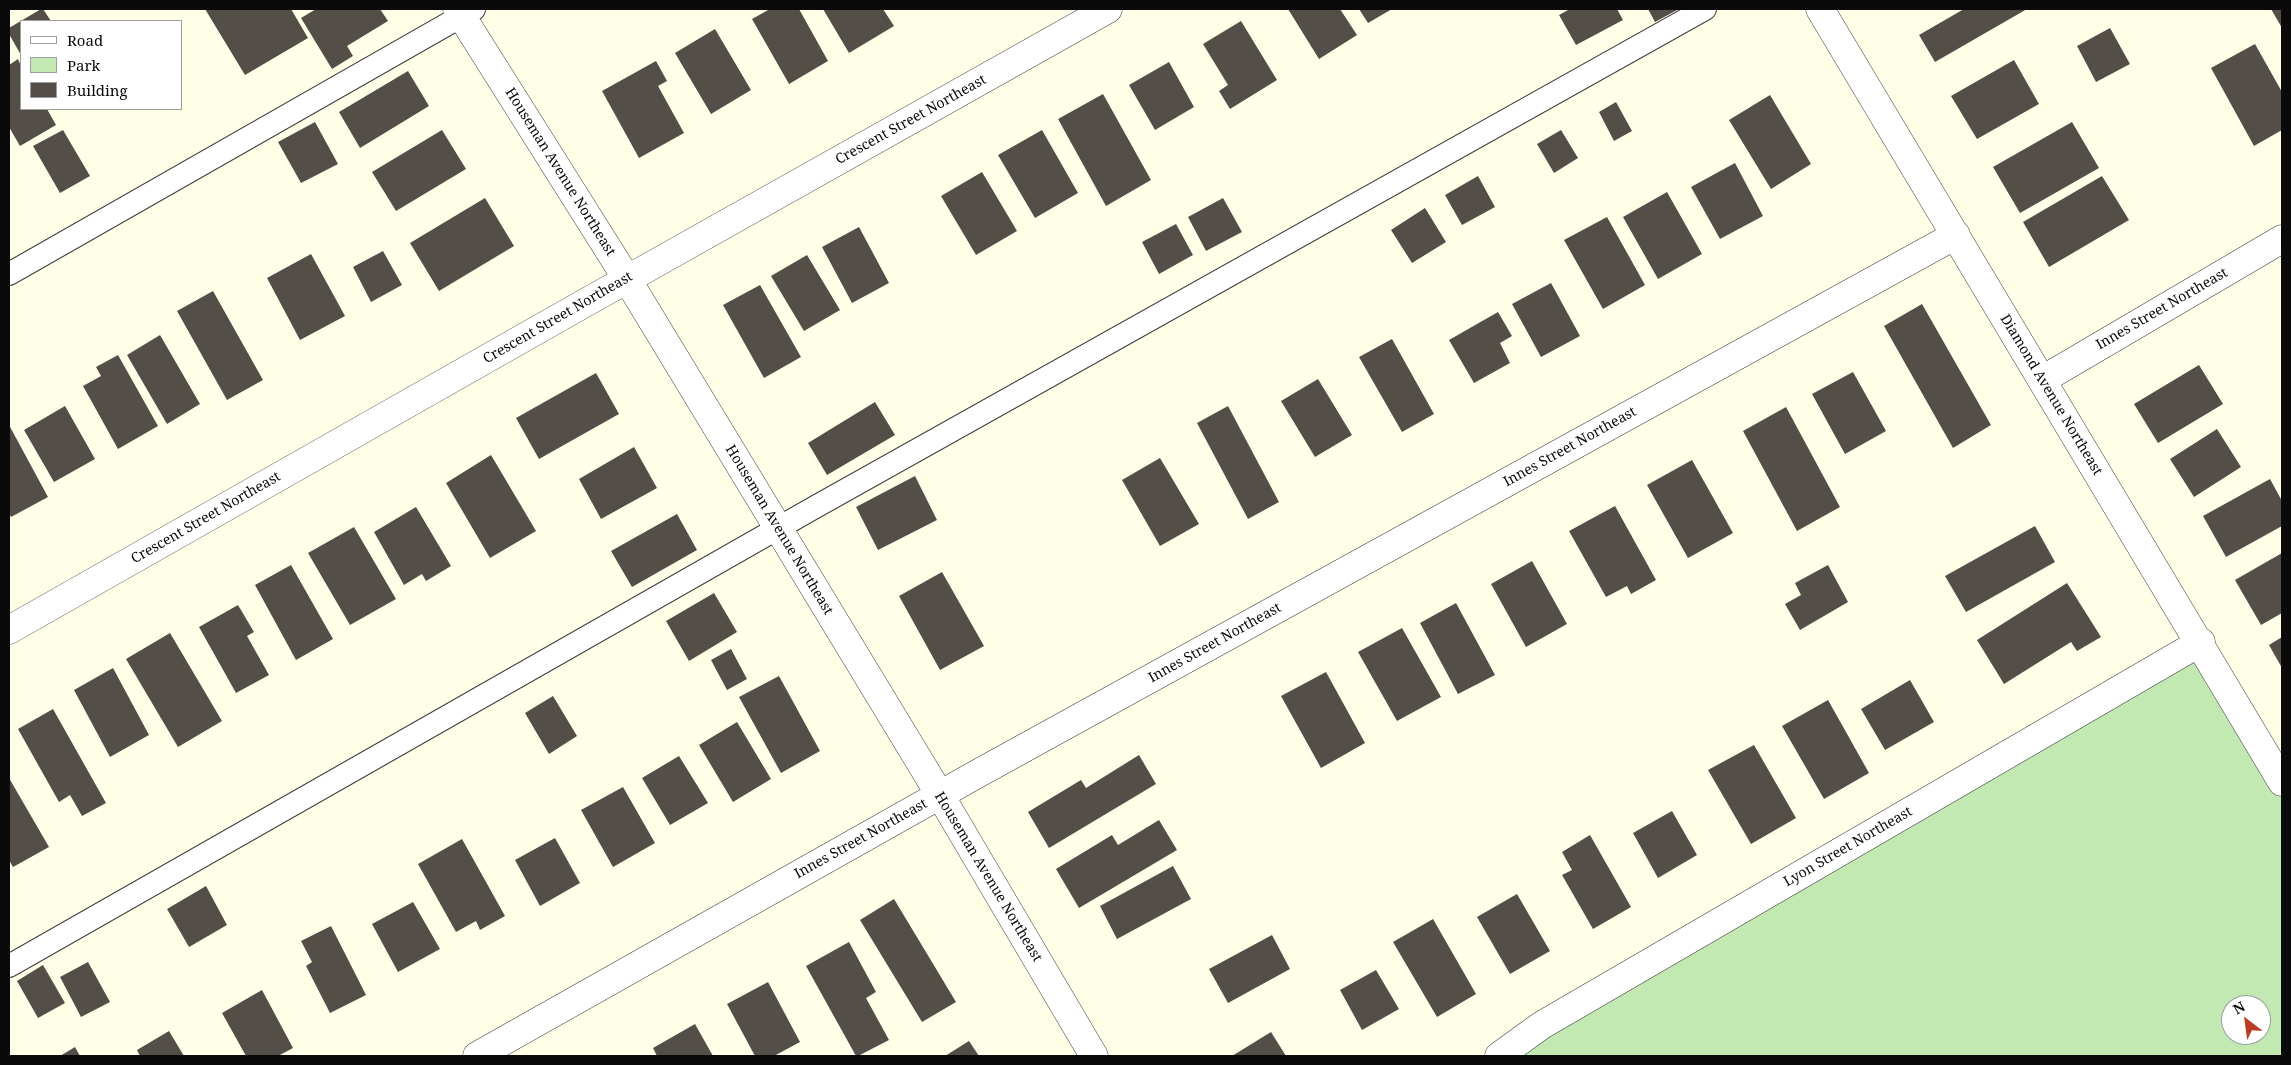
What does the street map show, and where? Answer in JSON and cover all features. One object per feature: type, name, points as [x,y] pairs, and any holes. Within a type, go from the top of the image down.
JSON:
[{"type":"street","name":"Crescent Street Northeast","points":[[9,630],[627,279],[1108,9]]},
{"type":"street","name":"Diamond Avenue Northeast","points":[[1820,9],[2201,642],[2282,782]]},
{"type":"street","name":"Houseman Avenue Northeast","points":[[464,11],[940,795],[1087,1054]]},
{"type":"street","name":"Innes Street Northeast","points":[[477,1056],[940,795],[1956,235]]},
{"type":"street","name":"Innes Street Northeast","points":[[2042,380],[2282,239]]},
{"type":"street","name":"Lyon Street Northeast","points":[[1499,1056],[1542,1025],[2201,642]]},
{"type":"street","points":[[1482,1056],[1542,1025]]},
{"type":"lane","points":[[9,966],[779,529],[1705,9]]},
{"type":"lane","points":[[9,274],[464,11]]},
{"type":"green space","points":[[2201,642],[2282,782],[2282,1056],[1499,1056]]},
{"type":"building","points":[[43,9],[50,20],[22,20]]},
{"type":"building","points":[[205,9],[291,9],[308,38],[245,75]]},
{"type":"building","points":[[316,9],[380,9],[388,21],[347,46],[353,56],[332,69],[301,18]]},
{"type":"building","points":[[770,9],[799,9],[828,61],[789,84],[752,19]]},
{"type":"building","points":[[823,9],[883,9],[894,26],[849,53]]},
{"type":"building","points":[[1288,9],[1340,9],[1357,35],[1319,59]]},
{"type":"building","points":[[1359,9],[1392,9],[1368,23]]},
{"type":"building","points":[[1570,9],[1617,9],[1623,20],[1576,45],[1559,15]]},
{"type":"building","points":[[1648,9],[1679,9],[1655,22]]},
{"type":"building","points":[[1964,9],[2027,9],[1935,62],[1919,35]]},
{"type":"building","points":[[2271,9],[2282,9],[2282,28]]},
{"type":"building","points":[[20,21],[20,53],[9,34],[9,28]]},
{"type":"building","points":[[1241,21],[1277,80],[1230,109],[1219,91],[1228,85],[1203,44]]},
{"type":"building","points":[[2110,28],[2130,64],[2096,82],[2077,46]]},
{"type":"building","points":[[715,29],[751,90],[711,114],[675,53]]},
{"type":"building","points":[[2255,44],[2282,92],[2282,130],[2254,146],[2211,68]]},
{"type":"building","points":[[18,59],[20,64],[20,110],[48,110],[56,125],[20,146],[9,127],[9,65]]},
{"type":"building","points":[[2014,60],[2039,104],[1977,139],[1951,96]]},
{"type":"building","points":[[656,61],[667,81],[658,86],[684,133],[639,158],[602,91]]},
{"type":"building","points":[[1169,62],[1194,107],[1155,130],[1129,85]]},
{"type":"building","points":[[408,71],[429,106],[360,148],[339,112]]},
{"type":"building","points":[[1103,94],[1151,180],[1106,206],[1058,119]]},
{"type":"building","points":[[1770,95],[1811,164],[1771,189],[1729,120]]},
{"type":"building","points":[[1616,102],[1632,131],[1614,141],[1599,112]]},
{"type":"building","points":[[315,122],[338,164],[301,183],[278,142]]},
{"type":"building","points":[[2072,122],[2099,168],[2020,213],[1993,167]]},
{"type":"building","points":[[63,130],[90,176],[60,193],[33,146]]},
{"type":"building","points":[[442,130],[466,169],[396,211],[372,172]]},
{"type":"building","points":[[1042,130],[1078,193],[1035,218],[998,155]]},
{"type":"building","points":[[1561,130],[1578,158],[1554,173],[1537,144]]},
{"type":"building","points":[[1735,163],[1763,216],[1720,239],[1691,187]]},
{"type":"building","points":[[982,172],[1017,231],[976,255],[941,196]]},
{"type":"building","points":[[1478,176],[1495,207],[1462,225],[1445,195]]},
{"type":"building","points":[[2102,176],[2129,220],[2049,267],[2023,222]]},
{"type":"building","points":[[1667,192],[1702,254],[1658,279],[1623,217]]},
{"type":"building","points":[[485,198],[514,246],[439,291],[410,243]]},
{"type":"building","points":[[1223,198],[1242,232],[1206,251],[1188,217]]},
{"type":"building","points":[[1425,208],[1446,242],[1412,263],[1391,230]]},
{"type":"building","points":[[1607,217],[1645,285],[1603,309],[1564,240]]},
{"type":"building","points":[[1176,224],[1193,255],[1159,274],[1142,242]]},
{"type":"building","points":[[859,227],[889,283],[852,303],[822,247]]},
{"type":"building","points":[[383,251],[402,285],[371,302],[353,267]]},
{"type":"building","points":[[311,254],[345,316],[300,340],[267,278]]},
{"type":"building","points":[[807,255],[840,310],[804,331],[771,276]]},
{"type":"building","points":[[1551,283],[1580,336],[1541,357],[1512,304]]},
{"type":"building","points":[[760,285],[801,357],[764,378],[723,305]]},
{"type":"building","points":[[213,291],[263,380],[227,400],[177,311]]},
{"type":"building","points":[[1922,304],[1991,425],[1953,448],[1884,326]]},
{"type":"building","points":[[1498,312],[1512,336],[1500,343],[1510,363],[1474,383],[1449,340]]},
{"type":"building","points":[[160,335],[200,404],[167,424],[127,355]]},
{"type":"building","points":[[1392,339],[1434,414],[1402,432],[1359,357]]},
{"type":"building","points":[[118,355],[158,426],[118,449],[83,386],[101,376],[96,367]]},
{"type":"building","points":[[2199,365],[2223,404],[2158,443],[2134,404]]},
{"type":"building","points":[[1853,372],[1886,431],[1845,454],[1812,394]]},
{"type":"building","points":[[596,373],[619,414],[539,459],[516,418]]},
{"type":"building","points":[[1318,379],[1352,435],[1315,457],[1281,401]]},
{"type":"building","points":[[875,402],[895,435],[827,475],[808,443]]},
{"type":"building","points":[[65,406],[95,459],[54,482],[24,430]]},
{"type":"building","points":[[1228,406],[1279,502],[1248,519],[1197,423]]},
{"type":"building","points":[[1786,407],[1840,507],[1797,531],[1743,431]]},
{"type":"building","points":[[9,425],[48,497],[11,517],[9,513]]},
{"type":"building","points":[[2217,429],[2241,467],[2194,497],[2170,459]]},
{"type":"building","points":[[634,447],[657,488],[601,519],[579,479]]},
{"type":"building","points":[[491,455],[536,531],[490,558],[446,483]]},
{"type":"building","points":[[1160,458],[1199,524],[1160,546],[1122,480]]},
{"type":"building","points":[[1692,460],[1733,533],[1688,558],[1647,485]]},
{"type":"building","points":[[915,476],[937,520],[878,550],[856,507]]},
{"type":"building","points":[[2270,479],[2282,501],[2282,526],[2226,557],[2203,516]]},
{"type":"building","points":[[1615,506],[1656,580],[1631,594],[1627,586],[1606,597],[1569,531]]},
{"type":"building","points":[[416,507],[451,566],[426,581],[422,574],[404,585],[374,532]]},
{"type":"building","points":[[677,514],[697,550],[632,587],[611,551]]},
{"type":"building","points":[[2035,526],[2055,562],[1966,612],[1945,576]]},
{"type":"building","points":[[354,527],[396,599],[350,625],[308,553]]},
{"type":"building","points":[[2282,553],[2282,613],[2261,625],[2235,580]]},
{"type":"building","points":[[1532,561],[1567,624],[1526,647],[1491,584]]},
{"type":"building","points":[[291,565],[333,639],[296,660],[255,585]]},
{"type":"building","points":[[1828,565],[1848,602],[1800,630],[1785,604],[1801,595],[1795,583]]},
{"type":"building","points":[[942,572],[984,646],[940,670],[899,596]]},
{"type":"building","points":[[2067,583],[2101,637],[2077,651],[2071,642],[2004,684],[1977,640]]},
{"type":"building","points":[[714,593],[737,632],[689,661],[666,621]]},
{"type":"building","points":[[1456,603],[1495,675],[1458,694],[1420,623]]},
{"type":"building","points":[[238,605],[254,632],[247,636],[269,675],[236,693],[199,627]]},
{"type":"building","points":[[1402,628],[1441,697],[1397,721],[1358,652]]},
{"type":"building","points":[[170,633],[222,721],[178,747],[126,659]]},
{"type":"building","points":[[2282,637],[2282,668],[2269,645]]},
{"type":"building","points":[[731,649],[747,679],[727,690],[711,660]]},
{"type":"building","points":[[113,668],[149,735],[110,757],[74,690]]},
{"type":"building","points":[[1326,672],[1365,743],[1321,768],[1281,696]]},
{"type":"building","points":[[779,676],[820,751],[781,773],[739,697]]},
{"type":"building","points":[[1910,680],[1934,722],[1885,750],[1861,709]]},
{"type":"building","points":[[553,696],[577,736],[549,754],[525,713]]},
{"type":"building","points":[[1828,700],[1869,773],[1824,799],[1782,726]]},
{"type":"building","points":[[53,709],[106,803],[82,816],[70,795],[59,802],[18,729]]},
{"type":"building","points":[[737,722],[771,779],[733,802],[699,745]]},
{"type":"building","points":[[1754,745],[1796,818],[1751,844],[1708,770]]},
{"type":"building","points":[[1139,755],[1156,784],[1049,848],[1028,812],[1081,780],[1086,788]]},
{"type":"building","points":[[679,756],[708,803],[670,825],[642,778]]},
{"type":"building","points":[[9,778],[49,847],[13,867],[9,860]]},
{"type":"building","points":[[623,787],[655,843],[613,867],[581,810]]},
{"type":"building","points":[[1672,811],[1697,855],[1658,878],[1633,833]]},
{"type":"building","points":[[1159,820],[1177,850],[1079,908],[1056,869],[1112,835],[1118,845]]},
{"type":"building","points":[[1590,835],[1631,907],[1593,929],[1562,875],[1572,870],[1562,852]]},
{"type":"building","points":[[555,838],[580,883],[540,906],[515,860]]},
{"type":"building","points":[[462,839],[505,916],[480,930],[476,921],[456,932],[418,864]]},
{"type":"building","points":[[1173,866],[1191,899],[1117,939],[1100,906]]},
{"type":"building","points":[[206,886],[227,925],[189,947],[167,909]]},
{"type":"building","points":[[1517,894],[1550,951],[1510,974],[1477,917]]},
{"type":"building","points":[[894,899],[956,1002],[922,1022],[860,920]]},
{"type":"building","points":[[413,902],[440,949],[398,972],[372,924]]},
{"type":"building","points":[[1433,919],[1476,994],[1437,1017],[1393,942]]},
{"type":"building","points":[[331,926],[366,995],[330,1013],[306,966],[312,962],[301,941]]},
{"type":"building","points":[[1272,935],[1290,969],[1228,1003],[1209,969]]},
{"type":"building","points":[[849,942],[876,992],[866,998],[889,1040],[858,1056],[856,1056],[806,966]]},
{"type":"building","points":[[88,962],[110,1002],[81,1017],[60,977]]},
{"type":"building","points":[[43,965],[65,1003],[38,1018],[17,981]]},
{"type":"building","points":[[1376,970],[1399,1009],[1362,1030],[1340,990]]},
{"type":"building","points":[[768,982],[800,1042],[774,1056],[755,1056],[727,1004]]},
{"type":"building","points":[[262,990],[293,1048],[278,1056],[246,1056],[222,1013]]},
{"type":"building","points":[[695,1024],[713,1056],[657,1056],[653,1048]]},
{"type":"building","points":[[169,1031],[184,1056],[140,1056],[137,1050]]},
{"type":"building","points":[[1271,1032],[1286,1056],[1232,1056]]},
{"type":"building","points":[[969,1041],[979,1056],[945,1056]]},
{"type":"building","points":[[75,1047],[80,1056],[60,1056]]}]
